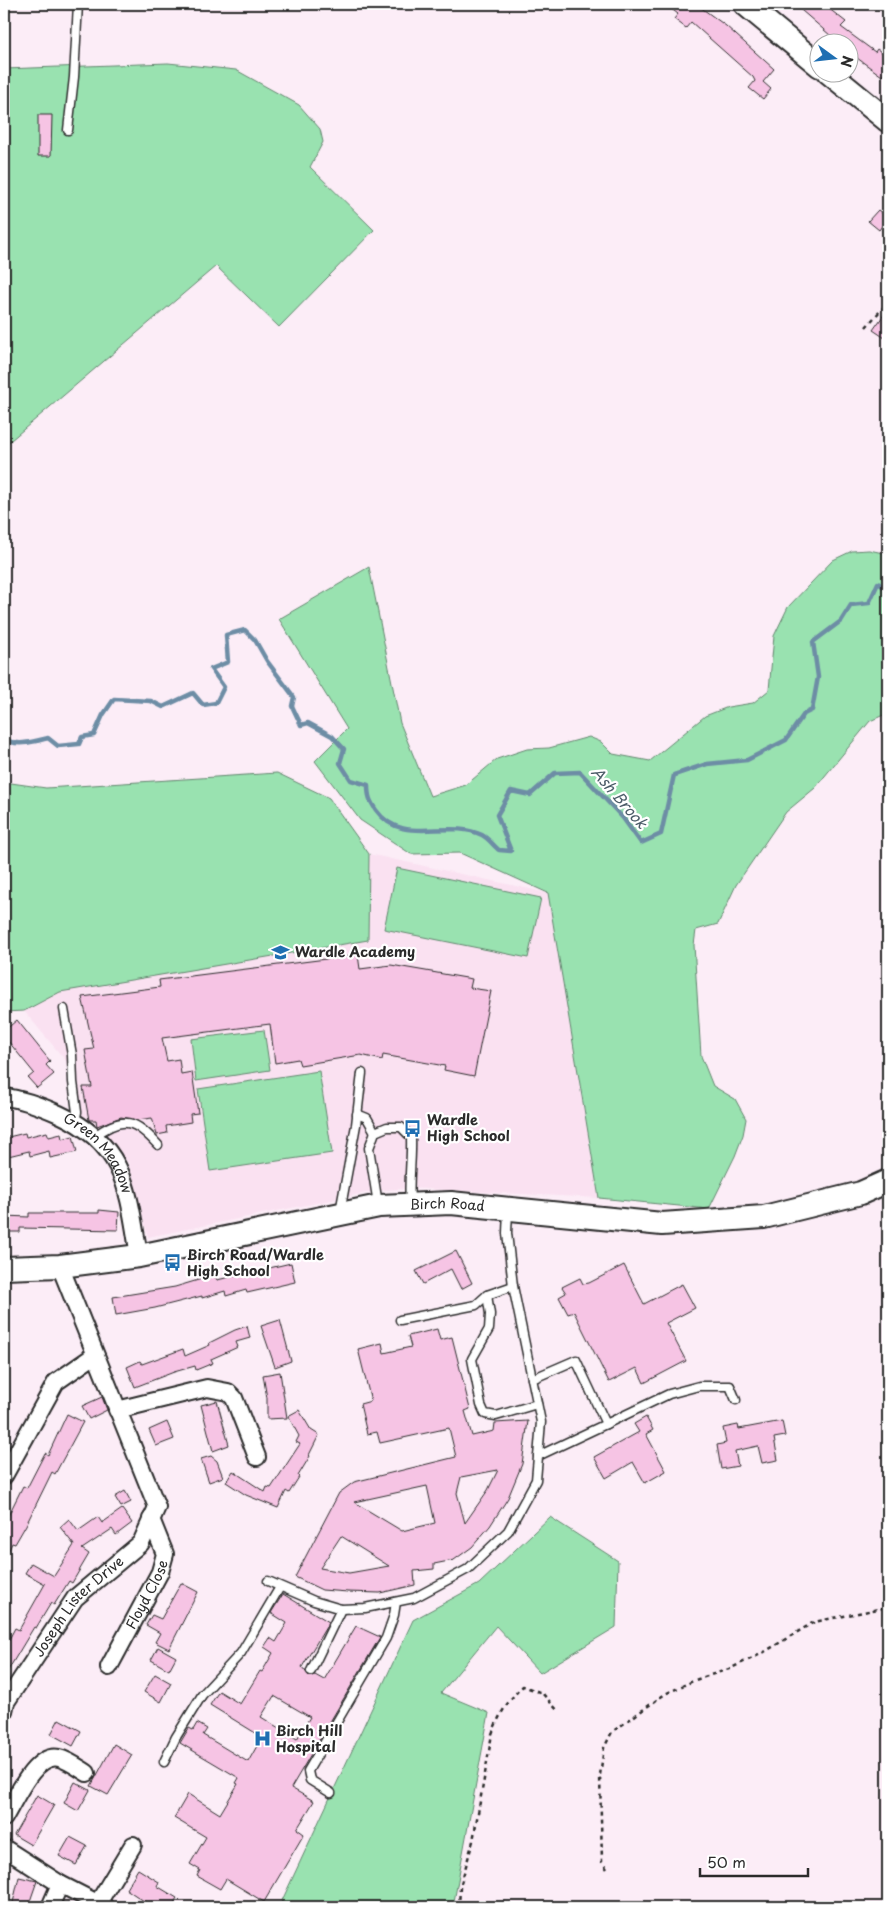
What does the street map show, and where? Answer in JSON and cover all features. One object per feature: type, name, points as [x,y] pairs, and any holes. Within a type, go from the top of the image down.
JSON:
[{"type":"street","points":[[745,4],[810,58]]},
{"type":"street","points":[[840,82],[888,121]]},
{"type":"street","name":"Green Meadow","points":[[4,1097],[37,1104],[75,1122],[95,1136],[115,1161],[127,1187],[139,1256]]},
{"type":"street","name":"Birch Road","points":[[4,1268],[60,1266],[139,1256],[378,1206],[451,1203],[662,1224],[764,1217],[861,1193],[888,1181]]},
{"type":"street","name":"Floyd Close","points":[[60,1266],[154,1513],[165,1554],[160,1572],[109,1667]]},
{"type":"street","points":[[6,1467],[56,1382],[95,1356]]},
{"type":"street","points":[[116,1410],[207,1388],[228,1392],[234,1398],[257,1457]]},
{"type":"street","name":"Joseph Lister Drive","points":[[4,1711],[6,1702],[75,1598],[141,1542],[154,1513]]},
{"type":"street","points":[[4,1818],[34,1767],[49,1757],[60,1758],[87,1773]]},
{"type":"street","points":[[4,1848],[60,1884],[101,1905],[133,1845]]},
{"type":"street","points":[[50,1907],[60,1884]]},
{"type":"lane","points":[[68,130],[74,77],[78,4]]},
{"type":"lane","points":[[64,1009],[72,1055],[77,1112],[75,1122]]},
{"type":"lane","points":[[339,1214],[357,1114],[362,1073]]},
{"type":"lane","points":[[357,1114],[367,1118],[375,1132]]},
{"type":"lane","points":[[95,1136],[116,1124],[131,1122],[143,1128],[158,1145]]},
{"type":"lane","points":[[375,1132],[387,1128],[401,1127],[411,1137],[410,1204]]},
{"type":"lane","points":[[375,1132],[369,1148],[378,1206]]},
{"type":"lane","points":[[268,1581],[341,1610],[396,1602],[414,1598],[468,1569],[508,1531],[536,1480],[541,1422],[513,1286],[506,1233],[508,1209]]},
{"type":"lane","points":[[400,1320],[476,1305],[487,1296],[513,1286]]},
{"type":"lane","points":[[487,1296],[490,1314],[489,1330],[472,1359],[481,1405],[485,1414],[496,1416],[537,1404]]},
{"type":"lane","points":[[532,1379],[576,1360],[606,1424]]},
{"type":"lane","points":[[538,1456],[669,1394],[699,1386],[730,1386],[736,1400]]},
{"type":"lane","points":[[164,1762],[176,1737],[202,1695],[241,1653],[280,1587]]},
{"type":"lane","points":[[331,1793],[310,1780],[308,1771],[386,1638],[394,1615],[396,1602]]},
{"type":"lane","points":[[310,1671],[341,1610]]},
{"type":"path","points":[[866,326],[888,302]]},
{"type":"path","points":[[607,1869],[602,1862],[600,1775],[604,1748],[612,1732],[665,1694],[695,1680],[729,1669],[761,1654],[814,1622],[888,1606]]},
{"type":"path","points":[[460,1907],[460,1887],[473,1841],[492,1734],[497,1720],[505,1705],[523,1686],[542,1693],[559,1712]]},
{"type":"shaded area","name":"Wardle Academy","points":[[277,773],[329,798],[369,854],[548,893],[599,1198],[409,1188],[376,1191],[148,1237],[128,1162],[81,1123],[66,1061],[24,1011],[4,1012],[4,782],[46,788]]},
{"type":"green space","points":[[168,63],[236,70],[299,105],[320,129],[323,142],[310,167],[374,230],[279,327],[216,266],[4,446],[4,69]]},
{"type":"green space","points":[[869,550],[888,554],[888,713],[870,721],[815,788],[786,812],[736,885],[718,924],[696,930],[694,945],[701,1056],[713,1086],[735,1099],[746,1119],[743,1135],[735,1156],[709,1209],[599,1198],[548,893],[460,853],[411,854],[360,820],[315,761],[347,729],[279,619],[369,567],[400,723],[430,796],[466,785],[497,759],[527,749],[549,748],[589,737],[601,742],[613,754],[650,761],[705,716],[728,707],[753,703],[769,690],[774,636],[788,607],[833,560],[852,551]]},
{"type":"green space","points":[[277,773],[329,798],[369,854],[368,940],[60,992],[24,1011],[4,1012],[4,782],[46,788]]},
{"type":"green space","points":[[397,868],[541,898],[528,958],[384,929]]},
{"type":"green space","points":[[264,1030],[270,1070],[196,1081],[191,1039]]},
{"type":"green space","points":[[319,1071],[332,1153],[210,1171],[198,1089]]},
{"type":"green space","points":[[550,1517],[618,1561],[616,1627],[540,1673],[496,1626],[441,1693],[489,1713],[453,1907],[279,1907],[413,1620],[479,1584]]},
{"type":"building","points":[[665,4],[696,4],[726,26],[774,69],[763,82],[771,89],[763,99],[749,88],[755,81],[753,77],[691,22],[686,28],[674,19],[678,14]]},
{"type":"building","points":[[794,4],[823,4],[846,22],[841,27],[848,32],[826,32]]},
{"type":"building","points":[[860,41],[875,52],[877,49],[888,57],[888,67],[882,76],[860,60]]},
{"type":"building","points":[[38,115],[52,115],[51,156],[38,156]]},
{"type":"building","points":[[878,210],[888,218],[879,230],[868,221]]},
{"type":"building","points":[[888,309],[888,340],[873,330]]},
{"type":"building","points":[[358,955],[360,969],[391,965],[472,979],[470,988],[491,991],[474,1076],[444,1070],[445,1066],[383,1055],[382,1060],[361,1055],[300,1065],[298,1059],[275,1063],[270,1024],[162,1038],[167,1061],[179,1059],[181,1074],[192,1072],[198,1113],[190,1114],[191,1122],[166,1126],[167,1133],[157,1135],[152,1118],[137,1120],[121,1117],[97,1126],[96,1120],[89,1120],[83,1087],[92,1087],[85,1050],[94,1049],[82,997],[160,987],[159,980]]},
{"type":"building","points":[[17,1020],[50,1061],[46,1065],[54,1074],[37,1088],[28,1078],[34,1073],[4,1036],[4,1031]]},
{"type":"building","points":[[47,1132],[49,1137],[61,1134],[62,1139],[73,1136],[77,1152],[50,1158],[49,1151],[30,1156],[29,1151],[4,1157],[4,1138],[25,1133],[26,1137]]},
{"type":"building","points":[[99,1210],[119,1212],[118,1230],[20,1228],[20,1232],[4,1232],[4,1216],[29,1217],[29,1213],[99,1213]]},
{"type":"building","points":[[456,1251],[472,1283],[461,1289],[451,1269],[423,1284],[416,1271]]},
{"type":"building","points":[[291,1263],[295,1282],[247,1293],[246,1290],[226,1296],[225,1291],[202,1298],[202,1296],[155,1308],[116,1315],[113,1297],[175,1287],[215,1275],[217,1280]]},
{"type":"building","points":[[624,1265],[644,1304],[682,1284],[695,1308],[666,1323],[686,1361],[644,1383],[637,1368],[609,1382],[574,1312],[568,1314],[559,1297],[566,1293],[562,1287],[580,1278],[583,1284],[589,1283]]},
{"type":"building","points":[[280,1320],[291,1361],[275,1367],[261,1326]]},
{"type":"building","points":[[247,1326],[250,1338],[236,1342],[238,1347],[211,1359],[213,1363],[196,1370],[195,1366],[174,1372],[135,1387],[127,1367],[140,1361],[142,1364],[183,1349],[185,1356],[210,1345],[209,1343],[235,1330]]},
{"type":"building","points":[[437,1329],[440,1340],[452,1337],[470,1409],[465,1411],[472,1436],[494,1431],[495,1423],[528,1421],[522,1464],[508,1498],[490,1526],[472,1547],[454,1560],[434,1564],[434,1569],[414,1571],[415,1585],[380,1593],[322,1590],[295,1577],[339,1493],[354,1482],[456,1457],[449,1428],[380,1443],[377,1432],[367,1434],[360,1404],[371,1401],[358,1349],[382,1343],[384,1353],[411,1347],[408,1336]],"holes":[[[498,1470],[488,1490],[465,1523],[457,1493],[461,1477]],[[427,1486],[435,1523],[402,1531],[354,1502]],[[341,1536],[389,1566],[349,1573],[320,1568]]]},
{"type":"building","points":[[280,1372],[287,1418],[267,1419],[267,1398],[263,1375]]},
{"type":"building","points":[[102,1397],[107,1410],[89,1419],[82,1406]]},
{"type":"building","points":[[217,1401],[229,1445],[213,1451],[201,1405]]},
{"type":"building","points":[[299,1410],[311,1430],[319,1435],[299,1477],[289,1493],[286,1491],[278,1508],[246,1495],[226,1482],[233,1471],[265,1492],[267,1487],[271,1488],[300,1444],[296,1442],[299,1436],[288,1416]]},
{"type":"building","points":[[67,1414],[83,1422],[55,1474],[52,1472],[26,1525],[15,1544],[12,1543],[4,1561],[4,1524],[23,1486],[27,1488],[45,1453],[48,1455]]},
{"type":"building","points":[[646,1417],[653,1430],[646,1434],[666,1471],[645,1483],[633,1462],[606,1478],[594,1457],[639,1432],[634,1424]]},
{"type":"building","points":[[782,1421],[785,1436],[774,1438],[778,1460],[762,1463],[758,1446],[735,1451],[738,1466],[721,1469],[717,1445],[726,1443],[723,1428],[738,1425],[739,1429]]},
{"type":"building","points":[[167,1422],[174,1439],[156,1446],[149,1430]]},
{"type":"building","points":[[211,1456],[217,1461],[223,1477],[209,1482],[201,1459]]},
{"type":"building","points":[[125,1491],[131,1502],[121,1507],[115,1497]]},
{"type":"building","points":[[122,1509],[132,1523],[116,1535],[112,1529],[82,1549],[89,1554],[72,1583],[69,1581],[54,1605],[51,1603],[4,1677],[4,1645],[6,1645],[15,1628],[19,1630],[45,1584],[25,1573],[31,1563],[54,1576],[74,1545],[60,1527],[69,1519],[78,1531],[98,1517],[102,1523]]},
{"type":"building","points":[[181,1583],[198,1592],[169,1649],[155,1642],[160,1633],[146,1625],[152,1615],[161,1619]]},
{"type":"building","points":[[283,1594],[329,1622],[302,1667],[309,1676],[315,1675],[324,1680],[356,1626],[380,1637],[291,1788],[314,1801],[297,1829],[304,1834],[264,1902],[226,1879],[220,1889],[197,1876],[200,1870],[190,1864],[206,1837],[174,1818],[188,1794],[220,1814],[238,1784],[236,1783],[239,1778],[180,1743],[189,1728],[193,1730],[197,1723],[207,1729],[203,1735],[248,1762],[262,1737],[210,1705],[219,1691],[240,1704],[260,1671],[262,1672],[273,1653],[264,1647],[270,1638],[276,1642],[287,1623],[271,1613]],"holes":[[[274,1696],[310,1717],[297,1739],[261,1717]]]},
{"type":"building","points":[[158,1647],[176,1657],[169,1670],[151,1660]]},
{"type":"building","points":[[155,1674],[171,1683],[161,1702],[144,1692]]},
{"type":"building","points":[[59,1719],[81,1731],[73,1746],[51,1734]]},
{"type":"building","points":[[114,1744],[132,1755],[108,1795],[91,1786]]},
{"type":"building","points":[[75,1782],[90,1790],[78,1811],[64,1803]]},
{"type":"building","points":[[37,1795],[54,1805],[31,1845],[14,1835]]},
{"type":"building","points":[[70,1837],[87,1846],[76,1865],[59,1856]]},
{"type":"building","points":[[138,1869],[159,1882],[157,1886],[177,1898],[171,1907],[153,1907],[126,1889]]},
{"type":"building","points":[[19,1877],[37,1881],[28,1907],[12,1907]]},
{"type":"waterway","name":"Ash Brook","points":[[4,738],[14,743],[32,742],[48,738],[58,746],[79,744],[82,737],[94,735],[103,715],[114,699],[151,701],[163,707],[193,693],[203,705],[216,703],[224,687],[211,669],[228,662],[226,635],[245,630],[255,640],[267,661],[294,697],[292,706],[301,725],[308,723],[332,736],[344,749],[340,763],[351,780],[368,785],[371,801],[376,810],[387,821],[399,827],[412,830],[454,829],[468,831],[484,836],[499,850],[511,851],[497,815],[511,791],[530,795],[555,773],[580,772],[623,818],[641,843],[661,834],[674,775],[707,764],[747,760],[786,740],[804,714],[812,710],[818,677],[813,642],[841,621],[851,605],[869,603],[878,583],[888,590]]},
{"type":"place","name":"Wardle Academy","points":[[281,952]]},
{"type":"place","name":"Wardle High School","points":[[413,1128]]},
{"type":"place","name":"Birch Road/Wardle High School","points":[[173,1263]]},
{"type":"place","name":"Birch Hill Hospital","points":[[262,1739]]}]
